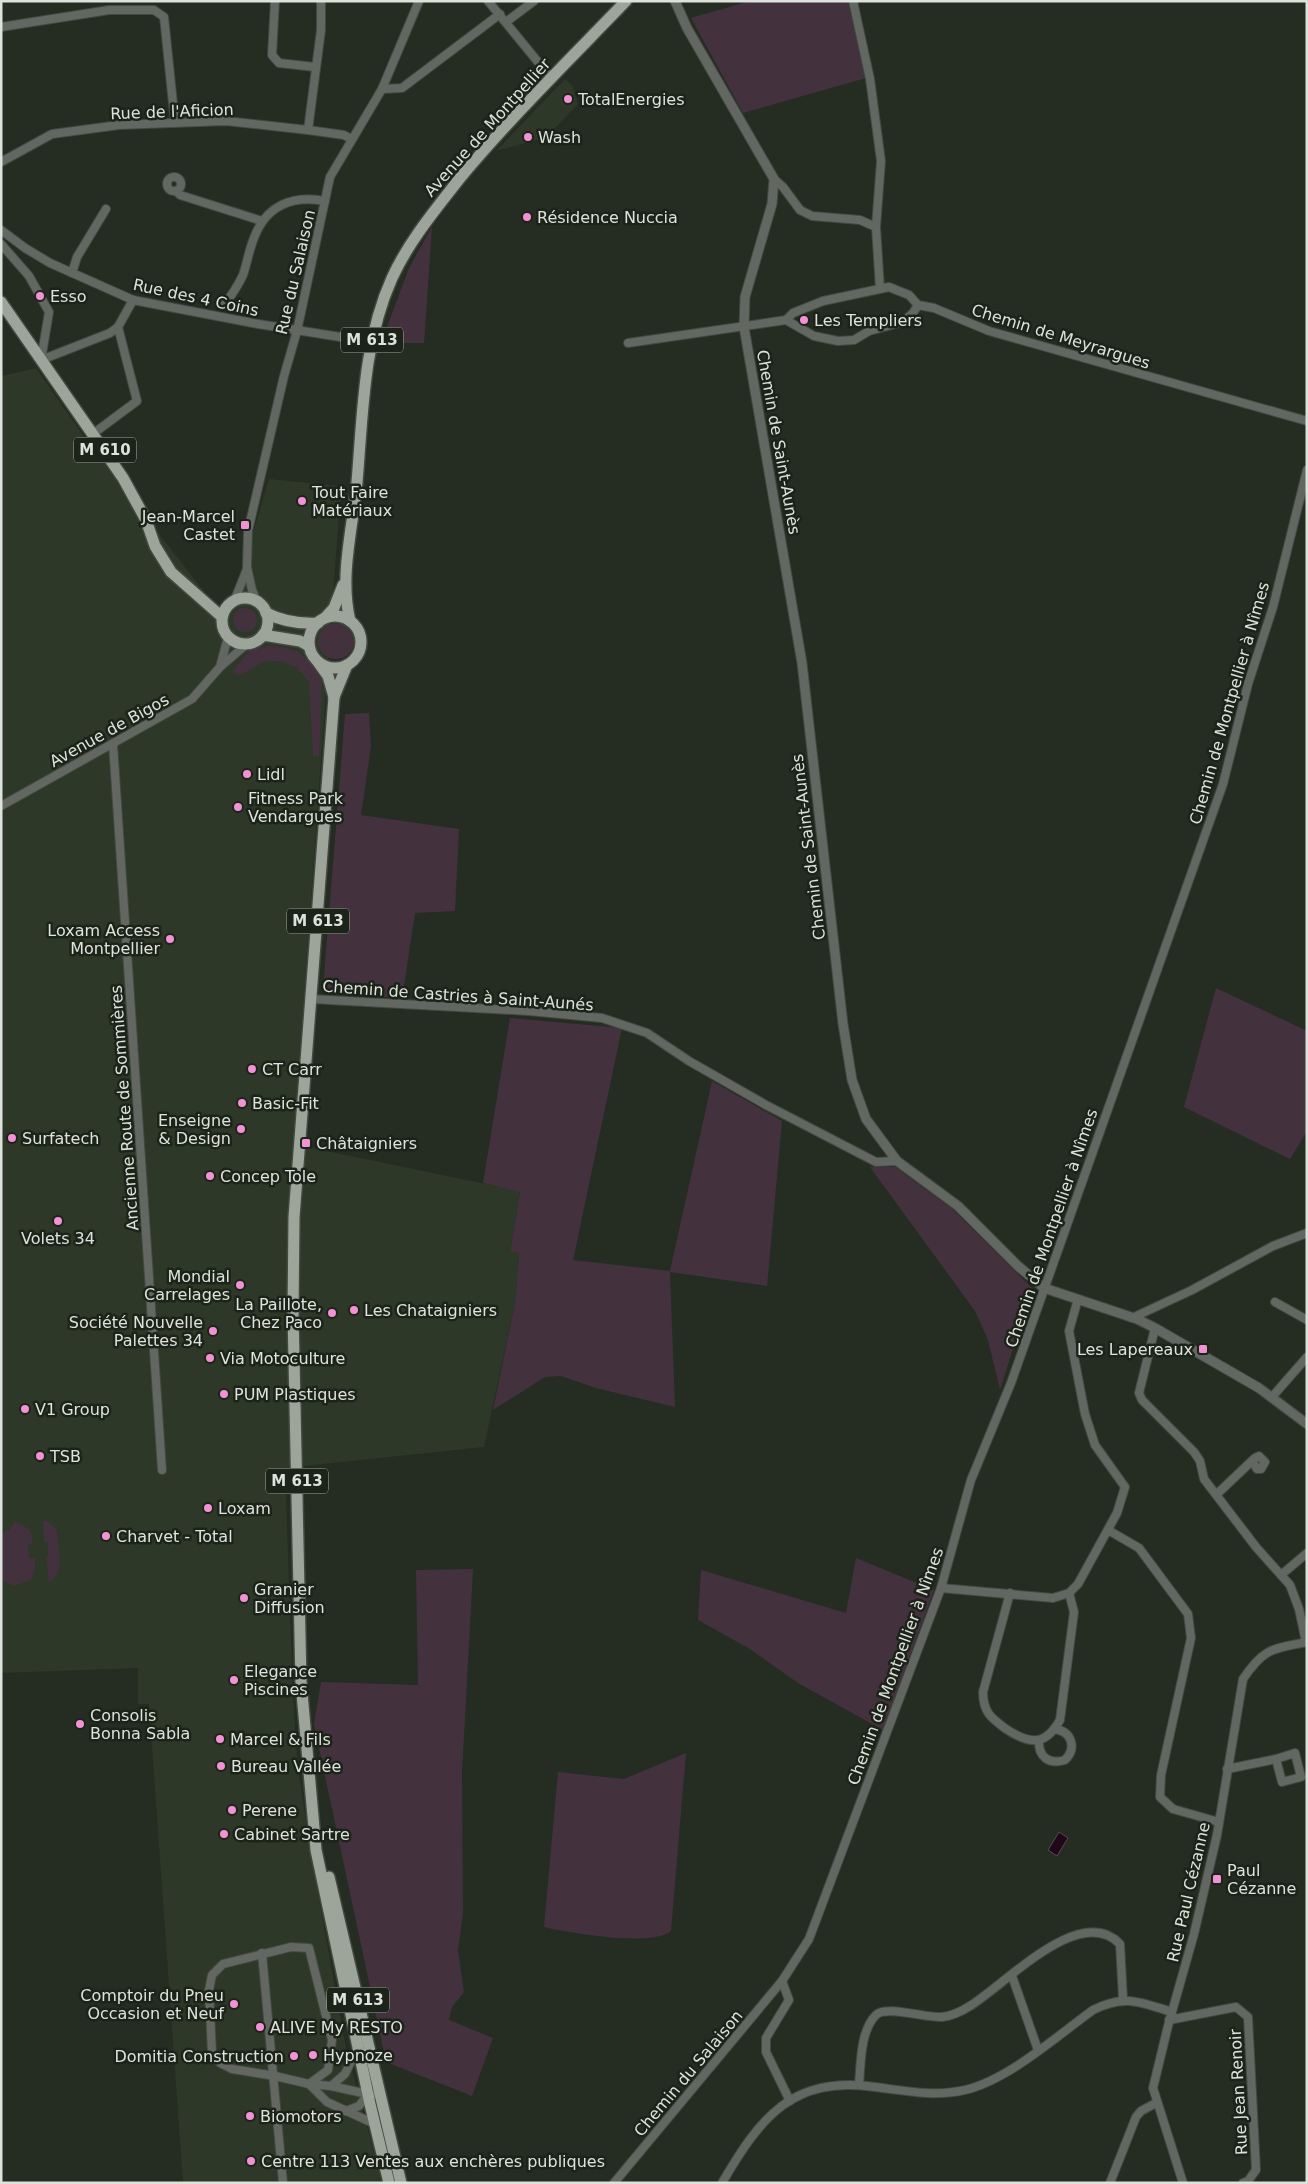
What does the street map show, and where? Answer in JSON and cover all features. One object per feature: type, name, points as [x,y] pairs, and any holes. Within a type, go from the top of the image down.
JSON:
[{"type":"main road","name":"Avenue de Montpellier","points":[[322,621],[334,608],[344,582],[357,483],[364,390],[372,342],[392,279],[409,245],[481,153],[626,1]]},
{"type":"main road","name":"M 610","points":[[1,302],[94,433],[123,478],[146,520],[154,546],[171,572],[222,617]]},
{"type":"main road","name":"Avenue de Montpellier","points":[[344,582],[350,621]]},
{"type":"main road","points":[[202,600],[232,602],[250,598],[257,601],[266,613],[268,624],[263,635],[247,644],[237,643],[228,637],[224,631],[222,617],[232,602]]},
{"type":"main road","points":[[266,613],[305,624],[322,621],[342,618],[350,621],[360,634],[361,643],[355,659],[347,665],[332,668],[317,661],[310,646],[313,630],[322,621]]},
{"type":"main road","points":[[263,635],[300,641],[310,646]]},
{"type":"main road","name":"M 613","points":[[317,661],[328,676],[334,697]]},
{"type":"main road","name":"M 613","points":[[347,665],[334,697],[296,1180],[293,1314],[301,1682],[316,1850],[389,2183]]},
{"type":"main road","name":"M 613","points":[[314,1817],[401,2183]]},
{"type":"street","points":[[275,1],[272,55],[279,63],[315,67]]},
{"type":"street","points":[[308,130],[321,30],[321,1]]},
{"type":"street","name":"Rue du Salaison","points":[[257,601],[252,590],[247,567],[248,531],[284,376],[297,331],[330,177],[350,139],[382,89],[420,1]]},
{"type":"street","points":[[488,1],[552,79]]},
{"type":"street","points":[[506,22],[534,1]]},
{"type":"street","points":[[675,1],[687,28],[774,179],[783,187],[800,210],[812,216],[860,220],[876,226]]},
{"type":"street","points":[[853,1],[870,79],[881,160],[876,226],[880,289]]},
{"type":"street","points":[[1,26],[109,10],[154,10],[164,17],[175,123]]},
{"type":"street","points":[[382,89],[402,88],[500,14]]},
{"type":"street","name":"Rue de l'Aficion","points":[[1,162],[52,134],[119,125],[226,121],[308,130],[350,139]]},
{"type":"street","name":"Chemin de Saint-Aunès","points":[[774,179],[772,204],[745,297],[744,327],[802,663],[842,1014],[852,1080],[866,1119],[897,1161],[958,1206],[1018,1266],[1044,1288]]},
{"type":"street","points":[[176,190],[180,195],[262,221]]},
{"type":"street","points":[[224,305],[242,276],[253,239],[262,221],[281,206],[300,198],[325,201]]},
{"type":"street","points":[[72,273],[77,257],[106,209]]},
{"type":"street","name":"Rue des 4 Coins","points":[[1,230],[25,248],[72,273],[133,300],[297,331],[372,342]]},
{"type":"street","points":[[1,244],[30,276],[49,312],[41,360]]},
{"type":"street","name":"Chemin de Meyrargues","points":[[786,320],[792,313],[823,301],[889,287],[901,291],[918,305],[934,308],[989,331],[1307,421]]},
{"type":"street","points":[[41,360],[110,333],[118,327],[133,300]]},
{"type":"street","points":[[628,343],[786,320],[814,336],[838,341],[854,340],[869,331],[903,322],[913,313],[918,305]]},
{"type":"street","points":[[94,433],[137,401],[118,327]]},
{"type":"street","name":"Chemin de Montpellier à Nîmes","points":[[782,1981],[809,1939],[940,1588],[971,1480],[1011,1383],[1223,784],[1248,684],[1273,607],[1307,470]]},
{"type":"street","name":"Rue du Salaison","points":[[232,602],[247,567]]},
{"type":"street","name":"Avenue de Bigos","points":[[220,667],[228,637]]},
{"type":"street","name":"Avenue de Bigos","points":[[1,806],[192,700],[220,667],[247,644]]},
{"type":"street","name":"Ancienne Route de Sommières","points":[[113,744],[162,1470]]},
{"type":"street","name":"Chemin de Castries à Saint-Aunés","points":[[311,1000],[530,1011],[602,1018],[647,1033],[689,1061],[757,1100],[876,1162],[897,1161]]},
{"type":"street","points":[[1132,1318],[1192,1290],[1272,1246],[1307,1233]]},
{"type":"street","points":[[1044,1288],[1132,1318],[1155,1328],[1272,1397],[1307,1424]]},
{"type":"street","points":[[940,1588],[1053,1598],[1069,1592],[1078,1584],[1117,1513],[1125,1487],[1095,1445],[1085,1414],[1069,1331],[1078,1299]]},
{"type":"street","points":[[1275,1302],[1307,1320]]},
{"type":"street","points":[[1155,1328],[1139,1393],[1144,1403],[1194,1452],[1200,1462],[1202,1474],[1256,1547],[1290,1585],[1299,1609],[1306,1642]]},
{"type":"street","points":[[1272,1397],[1307,1357]]},
{"type":"street","points":[[1217,1494],[1253,1462]]},
{"type":"street","points":[[1108,1530],[1139,1548],[1188,1614],[1191,1625],[1191,1638],[1161,1775],[1160,1797],[1173,1809],[1219,1822]]},
{"type":"street","points":[[1281,1575],[1307,1553]]},
{"type":"street","points":[[1010,1593],[982,1692],[983,1702],[991,1718],[1020,1738],[1029,1741],[1040,1740],[1054,1729],[1060,1720],[1074,1612],[1069,1592]]},
{"type":"street","name":"Rue Paul Cézanne","points":[[1183,2183],[1156,2103],[1154,2088],[1169,2020],[1194,1934],[1219,1822],[1243,1679],[1256,1659],[1274,1648],[1306,1642]]},
{"type":"street","points":[[1040,1740],[1041,1753],[1047,1760],[1054,1763],[1065,1760],[1072,1749],[1072,1743],[1064,1732],[1054,1729]]},
{"type":"street","points":[[1227,1769],[1276,1759]]},
{"type":"street","points":[[859,2084],[864,2042],[876,2014],[884,2010],[921,2016],[953,2015],[971,2006],[1052,1945],[1079,1933],[1087,1931],[1100,1934],[1114,1938],[1120,1944],[1123,1999]]},
{"type":"street","points":[[309,2084],[328,2070],[332,2040],[309,1948],[291,1947],[223,1964],[212,1975],[209,1990],[212,2053],[220,2063],[232,2069],[309,2084],[331,2086],[381,2098]]},
{"type":"street","points":[[262,1953],[275,2076],[283,2183]]},
{"type":"street","points":[[1012,1976],[1038,2050]]},
{"type":"street","points":[[782,1981],[788,2000],[766,2038],[766,2052],[790,2100]]},
{"type":"street","name":"Chemin du Salaison","points":[[614,2183],[782,1981]]},
{"type":"street","points":[[722,2183],[752,2133],[769,2116],[790,2100],[814,2089],[859,2084],[929,2094],[965,2090],[997,2078],[1093,2010],[1106,2003],[1123,1999],[1172,2012]]},
{"type":"street","name":"Rue Jean Renoir","points":[[1169,2020],[1236,2007],[1248,2017],[1256,2170],[1248,2181],[1243,2183]]},
{"type":"street","points":[[331,2086],[345,2074],[358,2047]]},
{"type":"street","points":[[346,2111],[360,2106],[377,2080]]},
{"type":"street","points":[[309,2084],[326,2102],[375,2124]]},
{"type":"street","points":[[1110,2183],[1136,2117],[1141,2111],[1156,2103]]},
{"type":"shaded area","points":[[750,1],[848,1],[866,78],[743,113],[691,18]]},
{"type":"shaded area","points":[[565,79],[573,87],[578,104],[547,137],[496,151]]},
{"type":"shaded area","points":[[432,227],[424,343],[381,343],[409,268]]},
{"type":"shaded area","points":[[36,368],[89,444],[227,621],[269,479],[341,486],[293,1144],[520,1191],[510,1252],[519,1253],[515,1303],[484,1447],[285,1468],[293,1697],[298,1768],[311,1855],[346,2048],[382,2183],[183,2183],[149,1704],[138,1704],[138,1668],[1,1673],[1,376]]},
{"type":"shaded area","points":[[245,608],[254,611],[257,620],[254,629],[245,632],[236,629],[233,620],[236,611]]},
{"type":"shaded area","points":[[336,623],[343,624],[349,628],[353,634],[353,648],[349,654],[343,658],[336,659],[329,658],[323,654],[319,648],[318,641],[319,634],[323,628],[329,624]]},
{"type":"shaded area","points":[[271,645],[297,651],[314,666],[322,680],[319,757],[313,755],[309,682],[296,667],[280,661],[263,662],[239,676],[232,671],[250,650]]},
{"type":"shaded area","points":[[369,713],[371,746],[361,815],[459,829],[455,911],[415,913],[402,999],[323,989],[345,714]]},
{"type":"shaded area","points":[[1216,988],[1307,1031],[1307,1131],[1290,1159],[1184,1107]]},
{"type":"shaded area","points":[[510,1018],[622,1028],[573,1260],[670,1271],[712,1081],[782,1121],[767,1286],[670,1272],[675,1407],[596,1388],[561,1376],[545,1377],[493,1410],[515,1303],[519,1253],[510,1252],[520,1192],[483,1183]]},
{"type":"shaded area","points":[[870,1167],[895,1167],[952,1209],[1032,1288],[1000,1390],[988,1340],[975,1311]]},
{"type":"shaded area","points":[[46,1521],[57,1532],[60,1560],[58,1573],[49,1581],[46,1557],[48,1557],[48,1542],[44,1542],[43,1522]]},
{"type":"shaded area","points":[[15,1522],[30,1531],[33,1543],[28,1544],[29,1558],[35,1558],[35,1570],[31,1580],[14,1586],[1,1580],[1,1534],[9,1530]]},
{"type":"shaded area","points":[[856,1558],[934,1590],[883,1730],[798,1683],[750,1649],[698,1620],[701,1570],[846,1613]]},
{"type":"shaded area","points":[[473,1569],[462,1773],[463,1913],[458,1950],[464,1992],[452,2007],[449,2020],[493,2038],[472,2096],[386,2062],[314,1724],[321,1682],[418,1685],[416,1570]]},
{"type":"shaded area","points":[[686,1753],[671,1931],[661,1936],[629,1938],[590,1935],[544,1927],[558,1772],[624,1779]]},
{"type":"shaded area","points":[[1059,1832],[1068,1838],[1057,1856],[1048,1850]]},
{"type":"place","name":"TotalEnergies","points":[[568,99]]},
{"type":"place","name":"Wash","points":[[528,137]]},
{"type":"place","name":"Résidence Nuccia","points":[[527,217]]},
{"type":"place","name":"Esso","points":[[40,296]]},
{"type":"place","name":"Les Templiers","points":[[804,320]]},
{"type":"place","name":"Tout Faire Matériaux","points":[[302,501]]},
{"type":"place","name":"Jean-Marcel Castet","points":[[245,525]]},
{"type":"place","name":"Lidl","points":[[247,774]]},
{"type":"place","name":"Fitness Park Vendargues","points":[[238,807]]},
{"type":"place","name":"Loxam Access Montpellier","points":[[170,939]]},
{"type":"place","name":"CT Carr","points":[[252,1069]]},
{"type":"place","name":"Basic-Fit","points":[[242,1103]]},
{"type":"place","name":"Enseigne & Design","points":[[241,1129]]},
{"type":"place","name":"Surfatech","points":[[12,1138]]},
{"type":"place","name":"Châtaigniers","points":[[306,1143]]},
{"type":"place","name":"Concep Tole","points":[[210,1176]]},
{"type":"place","name":"Volets 34","points":[[58,1221]]},
{"type":"place","name":"Mondial Carrelages","points":[[240,1285]]},
{"type":"place","name":"Les Chataigniers","points":[[354,1310]]},
{"type":"place","name":"La Paillote, Chez Paco","points":[[332,1313]]},
{"type":"place","name":"Société Nouvelle Palettes 34","points":[[213,1331]]},
{"type":"place","name":"Les Lapereaux","points":[[1203,1349]]},
{"type":"place","name":"Via Motoculture","points":[[210,1358]]},
{"type":"place","name":"PUM Plastiques","points":[[224,1394]]},
{"type":"place","name":"V1 Group","points":[[25,1409]]},
{"type":"place","name":"TSB","points":[[40,1456]]},
{"type":"place","name":"Loxam","points":[[208,1508]]},
{"type":"place","name":"Charvet - Total","points":[[106,1536]]},
{"type":"place","name":"Granier Diffusion","points":[[244,1598]]},
{"type":"place","name":"Elegance Piscines","points":[[234,1680]]},
{"type":"place","name":"Consolis Bonna Sabla","points":[[80,1724]]},
{"type":"place","name":"Marcel & Fils","points":[[220,1739]]},
{"type":"place","name":"Bureau Vallée","points":[[221,1766]]},
{"type":"place","name":"Perene","points":[[232,1810]]},
{"type":"place","name":"Cabinet Sartre","points":[[224,1834]]},
{"type":"place","name":"Paul Cézanne","points":[[1217,1879]]},
{"type":"place","name":"Comptoir du Pneu Occasion et Neuf","points":[[234,2004]]},
{"type":"place","name":"ALIVE My RESTO","points":[[260,2027]]},
{"type":"place","name":"Hypnoze","points":[[313,2055]]},
{"type":"place","name":"Domitia Construction","points":[[294,2056]]},
{"type":"place","name":"Biomotors","points":[[250,2116]]},
{"type":"place","name":"Centre 113 Ventes aux enchères publiques","points":[[251,2161]]}]
